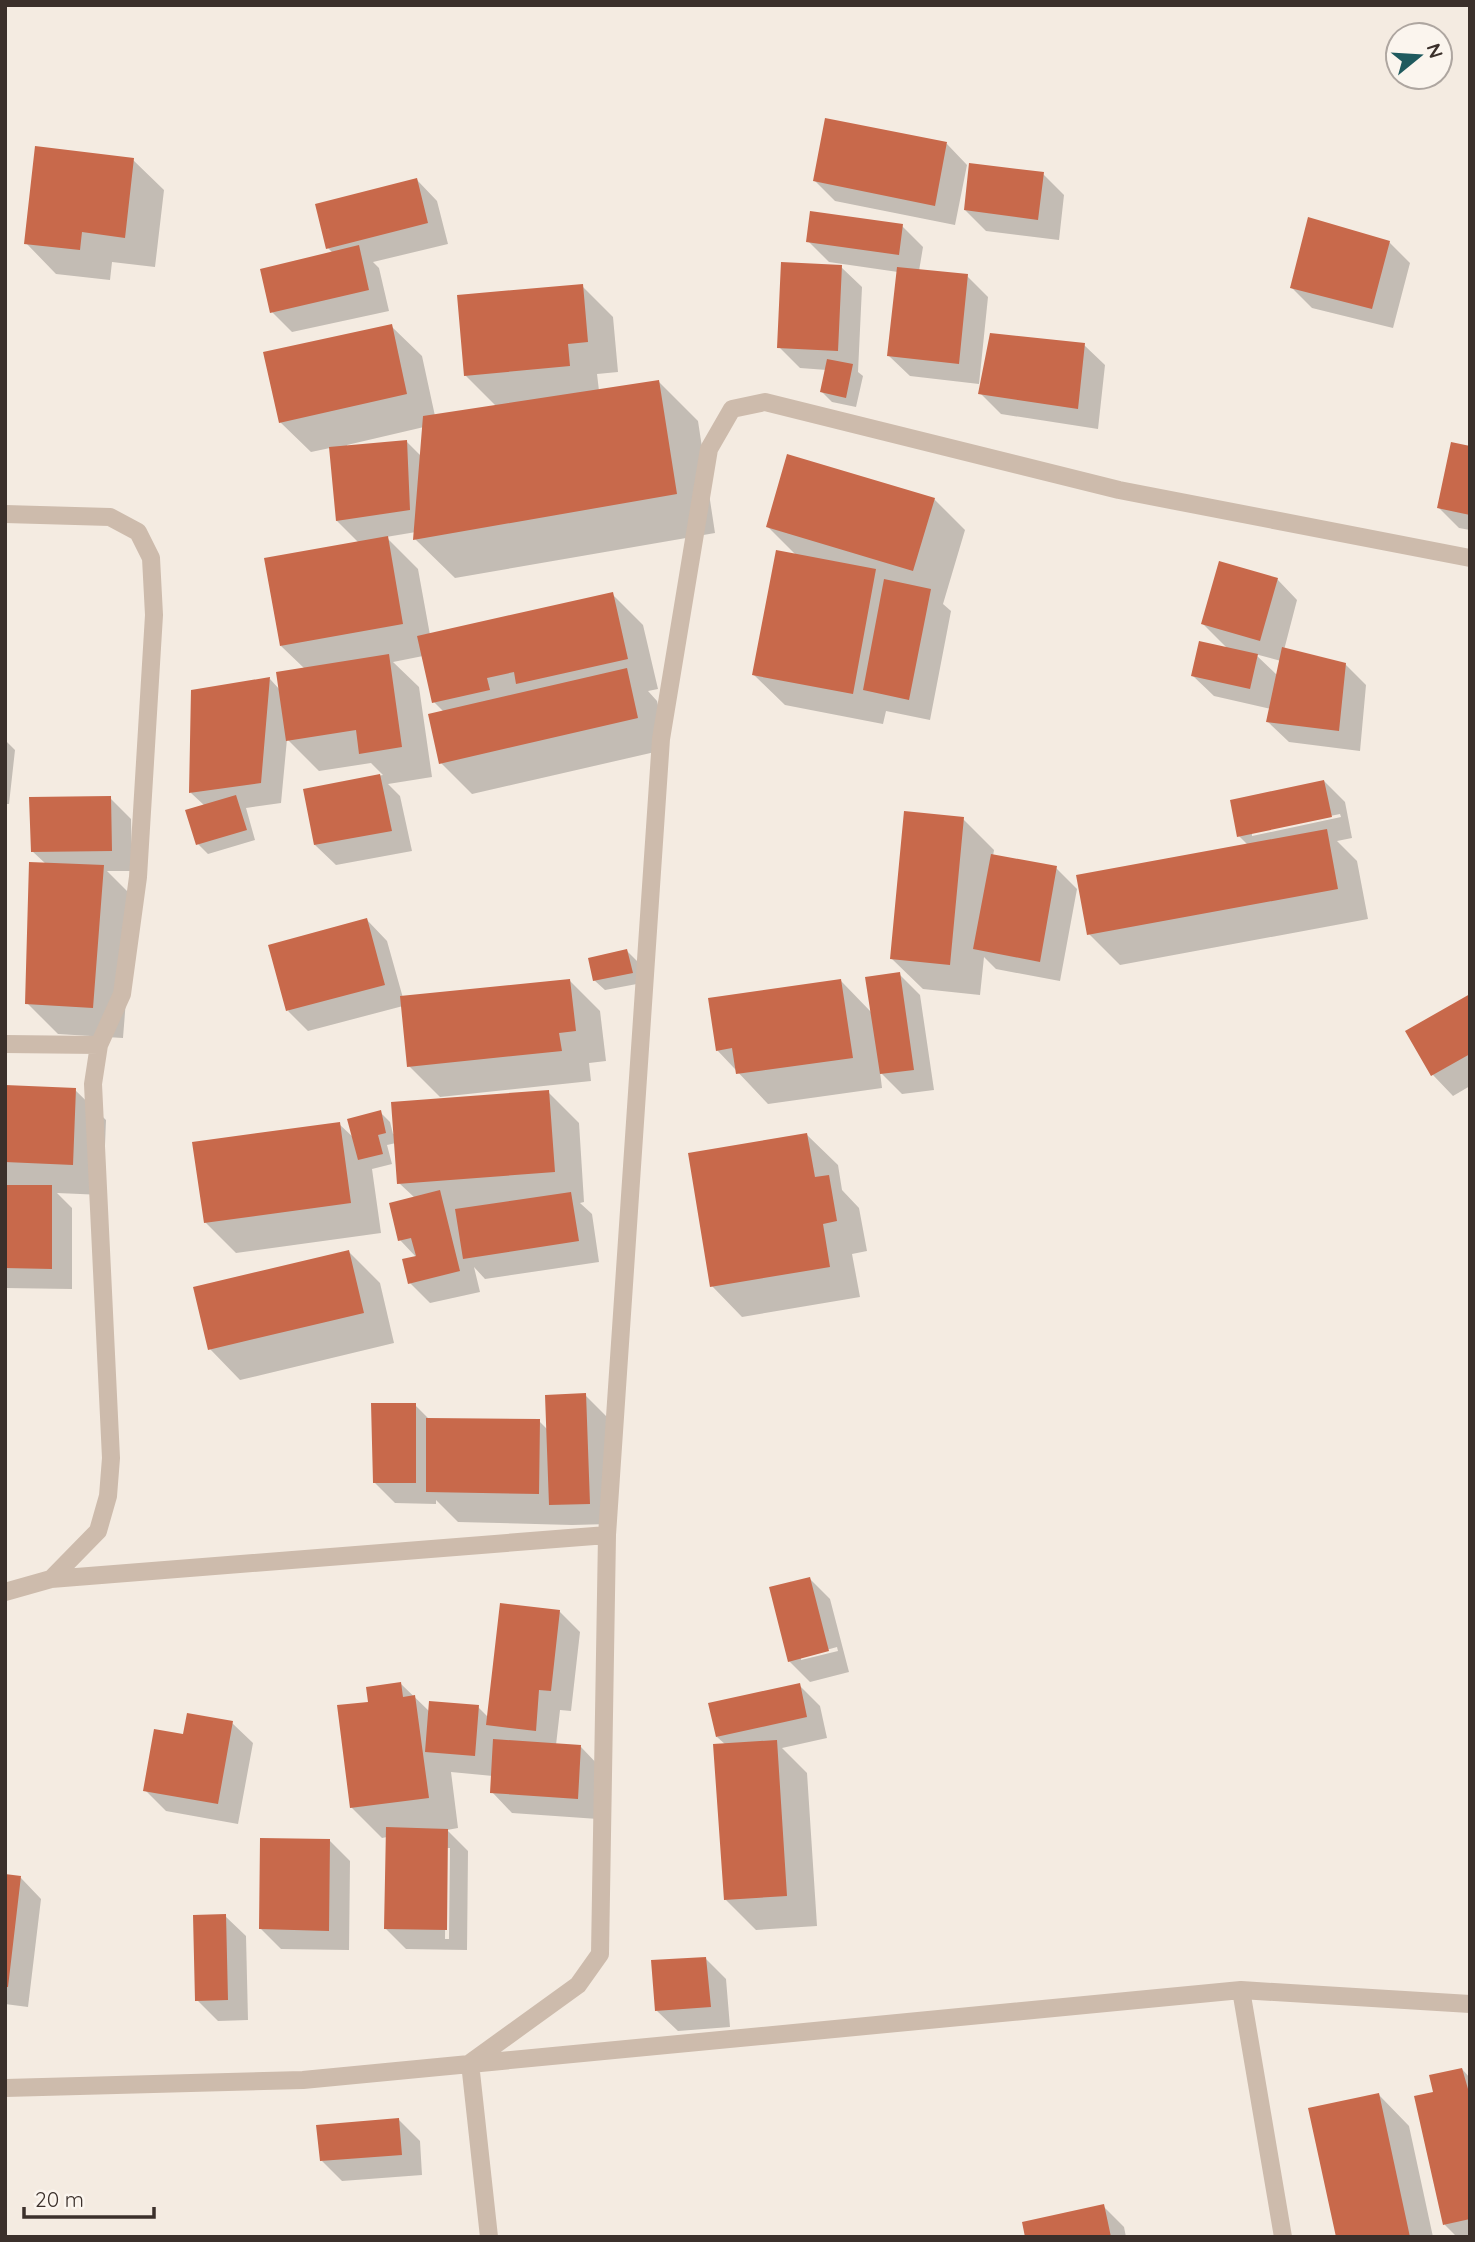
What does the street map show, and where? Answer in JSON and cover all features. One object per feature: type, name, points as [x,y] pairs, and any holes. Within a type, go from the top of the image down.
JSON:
[{"type":"street","points":[[470,2063],[578,1985],[600,1954],[607,1535],[661,739],[709,449],[732,409],[765,402],[1119,490],[1470,558]]},
{"type":"street","points":[[5,514],[110,517],[138,532],[152,558],[153,615],[138,877],[122,994],[99,1045],[93,1084],[111,1458],[108,1496],[98,1531],[51,1579]]},
{"type":"street","points":[[5,1044],[99,1045]]},
{"type":"street","points":[[5,1592],[51,1579],[607,1535]]},
{"type":"street","points":[[1241,1990],[1283,2237]]},
{"type":"street","points":[[5,2088],[303,2080],[1241,1990],[1470,2004]]},
{"type":"street","points":[[470,2063],[489,2237]]},
{"type":"building","points":[[825,118],[947,142],[935,206],[813,181]]},
{"type":"building","points":[[35,146],[134,158],[125,238],[82,232],[80,250],[24,244]]},
{"type":"building","points":[[969,163],[1044,172],[1038,220],[964,210]]},
{"type":"building","points":[[417,178],[428,223],[326,249],[315,204]]},
{"type":"building","points":[[810,211],[903,224],[899,255],[806,242]]},
{"type":"building","points":[[1308,217],[1390,241],[1372,309],[1290,288]]},
{"type":"building","points":[[359,245],[369,290],[270,313],[260,269]]},
{"type":"building","points":[[781,262],[842,265],[838,351],[777,348]]},
{"type":"building","points":[[897,267],[968,274],[959,364],[887,356]]},
{"type":"building","points":[[583,284],[588,342],[568,344],[570,366],[464,376],[457,295]]},
{"type":"building","points":[[392,324],[407,394],[279,423],[263,352]]},
{"type":"building","points":[[990,333],[1085,343],[1078,409],[978,394]]},
{"type":"building","points":[[827,359],[853,364],[846,398],[820,392]]},
{"type":"building","points":[[659,380],[677,494],[413,540],[423,416]]},
{"type":"building","points":[[407,440],[410,510],[336,521],[329,447]]},
{"type":"building","points":[[1451,442],[1470,446],[1470,515],[1437,508]]},
{"type":"building","points":[[787,454],[935,498],[913,571],[766,527]]},
{"type":"building","points":[[388,536],[403,624],[280,646],[264,558]]},
{"type":"building","points":[[776,550],[876,569],[853,694],[752,675]]},
{"type":"building","points":[[1219,561],[1278,578],[1260,641],[1201,624]]},
{"type":"building","points":[[884,579],[931,589],[909,700],[863,690]]},
{"type":"building","points":[[613,592],[628,659],[516,684],[514,672],[487,678],[490,690],[432,703],[417,636]]},
{"type":"building","points":[[1199,641],[1258,654],[1250,689],[1191,676]]},
{"type":"building","points":[[1282,647],[1346,663],[1339,731],[1266,722]]},
{"type":"building","points":[[389,654],[402,747],[359,754],[356,730],[286,741],[276,672]]},
{"type":"building","points":[[627,668],[638,718],[439,764],[428,714]]},
{"type":"building","points":[[270,677],[261,783],[189,793],[191,690]]},
{"type":"building","points":[[380,774],[392,831],[314,845],[303,789]]},
{"type":"building","points":[[1324,780],[1332,817],[1237,837],[1230,800]]},
{"type":"building","points":[[236,795],[247,830],[196,845],[185,810]]},
{"type":"building","points":[[111,796],[112,851],[31,852],[29,797]]},
{"type":"building","points":[[904,811],[964,817],[950,965],[890,959]]},
{"type":"building","points":[[1327,829],[1338,889],[1087,935],[1076,875]]},
{"type":"building","points":[[991,854],[1057,866],[1040,962],[973,949]]},
{"type":"building","points":[[29,862],[104,865],[93,1008],[25,1004]]},
{"type":"building","points":[[367,918],[385,985],[286,1011],[268,945]]},
{"type":"building","points":[[627,949],[633,973],[593,981],[588,958]]},
{"type":"building","points":[[900,972],[914,1070],[880,1074],[865,977]]},
{"type":"building","points":[[570,979],[576,1031],[559,1033],[562,1051],[407,1067],[400,996]]},
{"type":"building","points":[[841,979],[853,1058],[736,1074],[732,1048],[716,1051],[708,998]]},
{"type":"building","points":[[1470,994],[1470,1054],[1431,1076],[1405,1031]]},
{"type":"building","points":[[5,1085],[76,1088],[73,1165],[5,1162]]},
{"type":"building","points":[[549,1090],[555,1172],[397,1184],[391,1102]]},
{"type":"building","points":[[381,1110],[386,1133],[378,1135],[383,1154],[358,1160],[347,1119]]},
{"type":"building","points":[[340,1122],[351,1203],[204,1223],[192,1142]]},
{"type":"building","points":[[807,1133],[815,1177],[829,1175],[837,1221],[823,1224],[830,1267],[710,1287],[688,1153]]},
{"type":"building","points":[[5,1185],[52,1185],[52,1269],[5,1268]]},
{"type":"building","points":[[440,1190],[460,1271],[408,1284],[402,1259],[416,1256],[411,1238],[398,1241],[389,1203]]},
{"type":"building","points":[[571,1192],[579,1241],[463,1259],[455,1209]]},
{"type":"building","points":[[349,1250],[364,1313],[208,1350],[193,1287]]},
{"type":"building","points":[[586,1393],[590,1504],[549,1505],[545,1395]]},
{"type":"building","points":[[371,1403],[416,1403],[416,1483],[373,1483]]},
{"type":"building","points":[[426,1418],[540,1419],[539,1494],[426,1492]]},
{"type":"building","points":[[810,1577],[829,1651],[788,1662],[769,1587]]},
{"type":"building","points":[[500,1603],[560,1610],[551,1691],[539,1690],[536,1731],[486,1725]]},
{"type":"building","points":[[401,1682],[403,1697],[415,1695],[429,1798],[350,1808],[337,1705],[368,1702],[366,1687]]},
{"type":"building","points":[[800,1683],[807,1717],[716,1737],[708,1703]]},
{"type":"building","points":[[429,1701],[479,1705],[475,1756],[425,1752]]},
{"type":"building","points":[[187,1713],[233,1721],[218,1804],[143,1791],[154,1729],[183,1734]]},
{"type":"building","points":[[493,1739],[581,1745],[578,1799],[490,1793]]},
{"type":"building","points":[[777,1740],[787,1896],[724,1900],[713,1744]]},
{"type":"building","points":[[386,1827],[448,1829],[447,1930],[384,1929]]},
{"type":"building","points":[[260,1838],[330,1839],[329,1931],[259,1929]]},
{"type":"building","points":[[5,1874],[21,1876],[8,1987],[5,1987]]},
{"type":"building","points":[[226,1914],[228,2000],[195,2001],[193,1915]]},
{"type":"building","points":[[706,1957],[711,2007],[655,2011],[651,1960]]},
{"type":"building","points":[[1462,2068],[1470,2096],[1470,2219],[1443,2225],[1414,2096],[1433,2092],[1429,2075]]},
{"type":"building","points":[[1379,2093],[1410,2237],[1336,2237],[1308,2108]]},
{"type":"building","points":[[399,2118],[402,2155],[320,2161],[316,2125]]},
{"type":"building","points":[[1104,2204],[1111,2237],[1025,2237],[1022,2222]]}]
